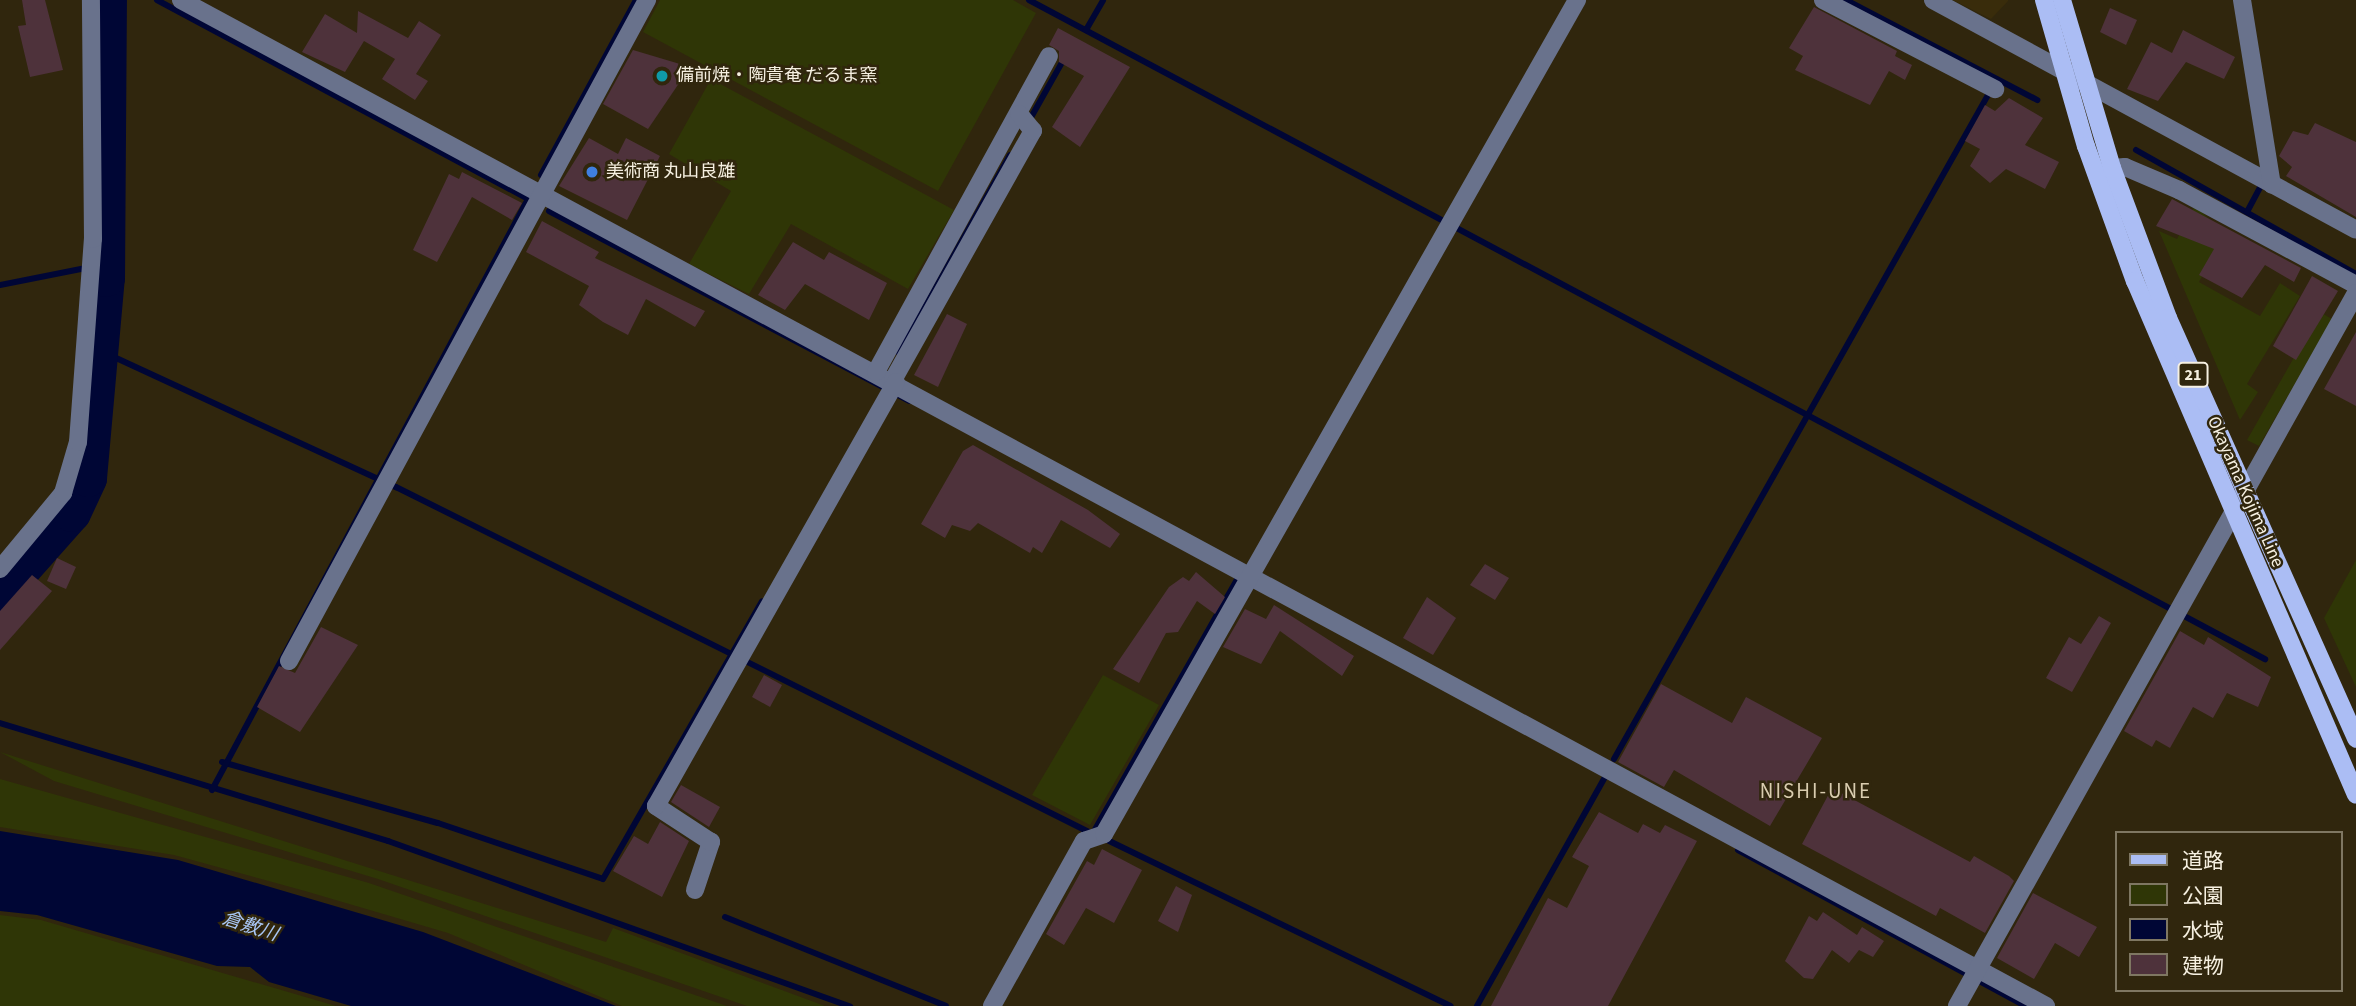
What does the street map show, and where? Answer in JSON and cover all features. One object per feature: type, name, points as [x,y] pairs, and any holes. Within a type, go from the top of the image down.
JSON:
[{"type":"main road","name":"Okayama Kojima Line","points":[[2044,0],[2063,70],[2135,281],[2233,517],[2356,796]]},
{"type":"main road","name":"Okayama Kojima Line","points":[[2062,0],[2112,168],[2245,497],[2354,730]]},
{"type":"street","points":[[0,569],[47,517],[72,469],[92,266],[91,0]]},
{"type":"street","points":[[181,0],[541,196],[876,372],[892,387],[1974,976],[2046,1006]]},
{"type":"street","points":[[289,661],[647,0]]},
{"type":"street","points":[[992,1006],[1084,841],[1104,834],[1246,579],[1577,0]]},
{"type":"street","points":[[1823,0],[1991,87]]},
{"type":"street","points":[[1933,0],[2356,230]]},
{"type":"street","points":[[2242,0],[2272,185]]},
{"type":"street","points":[[876,372],[1024,121],[1049,56]]},
{"type":"street","points":[[695,891],[711,842],[656,806],[1033,131],[1024,121]]},
{"type":"street","points":[[2112,168],[2125,167],[2179,190],[2356,285]]},
{"type":"street","points":[[1957,1006],[2245,497],[2356,293]]},
{"type":"shaded area","points":[[1953,0],[2008,0],[2008,1],[1991,19]]},
{"type":"green space","points":[[660,0],[1013,0],[1036,13],[938,191],[643,32]]},
{"type":"green space","points":[[711,79],[954,210],[908,289],[791,224],[749,294],[689,264],[731,191],[669,154]]},
{"type":"green space","points":[[2195,205],[2211,221],[2207,245],[2216,250],[2199,282],[2260,316],[2280,283],[2300,296],[2247,384],[2258,392],[2240,420],[2159,231],[2177,239]]},
{"type":"green space","points":[[2320,312],[2332,319],[2259,446],[2247,440]]},
{"type":"green space","points":[[2356,560],[2356,687],[2324,618]]},
{"type":"green space","points":[[1103,675],[1159,705],[1090,825],[1032,795]]},
{"type":"green space","points":[[0,752],[606,942],[613,928],[825,1006],[747,1006],[378,879],[54,781]]},
{"type":"green space","points":[[0,779],[369,883],[727,1006],[622,1006],[448,933],[305,891],[174,855],[0,827]]},
{"type":"green space","points":[[0,915],[41,920],[336,1006],[0,1006]]},
{"type":"water","name":"倉敷川","points":[[0,831],[178,860],[423,932],[616,1006],[351,1006],[269,982],[250,967],[217,966],[37,915],[0,911]]},
{"type":"building","points":[[22,0],[45,0],[63,70],[30,77],[18,26],[26,25]]},
{"type":"building","points":[[1814,7],[1897,51],[1895,56],[1912,65],[1905,80],[1889,71],[1870,105],[1795,70],[1803,56],[1789,48]]},
{"type":"building","points":[[2110,8],[2137,20],[2126,45],[2100,32]]},
{"type":"building","points":[[358,11],[408,38],[419,21],[441,35],[416,74],[428,81],[415,100],[382,79],[395,59],[364,41],[345,72],[302,52],[325,14],[357,33]]},
{"type":"building","points":[[1058,28],[1130,67],[1080,147],[1052,127],[1084,76],[1059,62],[1059,51],[1049,45]]},
{"type":"building","points":[[2183,30],[2235,57],[2224,79],[2186,62],[2158,101],[2127,89],[2151,42],[2172,53]]},
{"type":"building","points":[[633,50],[690,67],[648,129],[603,104]]},
{"type":"building","points":[[2009,98],[2043,118],[2025,145],[2059,162],[2045,189],[2006,169],[1990,183],[1970,166],[1980,149],[1965,141],[1985,105],[1995,111]]},
{"type":"building","points":[[2315,123],[2356,142],[2356,217],[2286,176],[2292,167],[2279,156],[2293,131],[2308,135]]},
{"type":"building","points":[[589,138],[618,154],[626,138],[660,156],[627,220],[559,186]]},
{"type":"building","points":[[462,172],[522,203],[512,220],[472,197],[437,262],[413,250],[449,174],[459,179]]},
{"type":"building","points":[[2172,199],[2301,268],[2294,282],[2265,265],[2242,298],[2199,275],[2214,249],[2156,226]]},
{"type":"building","points":[[542,221],[599,252],[595,258],[705,311],[695,327],[646,299],[628,335],[603,322],[579,305],[589,286],[526,252]]},
{"type":"building","points":[[793,242],[824,260],[829,252],[887,283],[869,320],[805,284],[785,310],[758,295]]},
{"type":"building","points":[[2312,276],[2338,291],[2296,360],[2273,346]]},
{"type":"building","points":[[947,314],[967,324],[938,387],[914,375]]},
{"type":"building","points":[[2356,332],[2356,406],[2324,389]]},
{"type":"building","points":[[973,445],[1088,510],[1120,534],[1110,548],[1061,520],[1042,553],[1033,547],[1030,553],[978,523],[970,531],[952,525],[945,538],[921,524],[963,451]]},
{"type":"building","points":[[57,558],[76,567],[66,589],[47,581]]},
{"type":"building","points":[[1485,564],[1509,578],[1495,600],[1470,585]]},
{"type":"building","points":[[1196,572],[1225,597],[1215,614],[1197,601],[1178,632],[1166,633],[1139,683],[1113,669],[1169,587],[1183,577],[1189,581]]},
{"type":"building","points":[[32,575],[52,591],[0,650],[0,611]]},
{"type":"building","points":[[1427,597],[1456,618],[1433,655],[1403,638]]},
{"type":"building","points":[[1274,605],[1354,656],[1342,676],[1280,631],[1261,664],[1223,647],[1245,609],[1266,619]]},
{"type":"building","points":[[2099,616],[2111,623],[2072,692],[2046,678],[2069,637],[2081,644]]},
{"type":"building","points":[[321,627],[358,645],[300,732],[257,707],[279,666],[295,673]]},
{"type":"building","points":[[2180,631],[2204,645],[2208,637],[2271,677],[2258,707],[2227,693],[2213,718],[2193,707],[2170,748],[2156,740],[2152,747],[2124,731]]},
{"type":"building","points":[[764,675],[782,685],[770,707],[752,697]]},
{"type":"building","points":[[1661,684],[1732,723],[1746,697],[1822,738],[1770,826],[1674,770],[1664,787],[1618,762]]},
{"type":"building","points":[[681,785],[720,807],[709,827],[671,802]]},
{"type":"building","points":[[1832,788],[1970,862],[1974,856],[2009,876],[2014,881],[1985,933],[1940,908],[1936,916],[1802,844]]},
{"type":"building","points":[[1599,812],[1638,833],[1643,824],[1660,833],[1665,825],[1697,841],[1608,1006],[1491,1006],[1548,898],[1567,908],[1589,866],[1572,857]]},
{"type":"building","points":[[660,822],[689,841],[662,897],[613,871],[634,836],[648,844]]},
{"type":"building","points":[[1102,849],[1142,870],[1114,923],[1086,908],[1064,945],[1046,934],[1087,861],[1094,865]]},
{"type":"building","points":[[1176,886],[1192,895],[1178,932],[1158,921]]},
{"type":"building","points":[[2033,893],[2097,927],[2079,957],[2055,943],[2034,979],[1997,958]]},
{"type":"building","points":[[1823,912],[1857,935],[1862,927],[1884,941],[1873,957],[1859,950],[1849,963],[1832,950],[1813,979],[1804,978],[1785,961],[1809,916],[1817,921]]},
{"type":"waterway","points":[[0,594],[72,513],[88,478],[106,278],[108,0]]},
{"type":"waterway","points":[[157,0],[528,199]]},
{"type":"waterway","points":[[541,175],[636,0]]},
{"type":"waterway","points":[[1029,0],[2265,659]]},
{"type":"waterway","points":[[1086,30],[1103,0]]},
{"type":"waterway","points":[[1846,0],[2037,100]]},
{"type":"waterway","points":[[1029,121],[1065,57]]},
{"type":"waterway","points":[[1614,759],[1997,79]]},
{"type":"waterway","points":[[2136,150],[2356,274]]},
{"type":"waterway","points":[[899,353],[1010,155]]},
{"type":"waterway","points":[[2247,212],[2260,188]]},
{"type":"waterway","points":[[212,790],[529,197]]},
{"type":"waterway","points":[[549,211],[909,401]]},
{"type":"waterway","points":[[0,285],[106,264]]},
{"type":"waterway","points":[[101,351],[396,487],[1093,834]]},
{"type":"waterway","points":[[1093,833],[1239,576]]},
{"type":"waterway","points":[[222,762],[438,823],[603,879],[762,601]]},
{"type":"waterway","points":[[0,723],[388,841],[850,1006]]},
{"type":"waterway","points":[[1477,1006],[1606,775]]},
{"type":"waterway","points":[[1103,838],[1450,1006]]},
{"type":"waterway","points":[[1738,850],[2025,1006]]},
{"type":"waterway","points":[[725,917],[946,1006]]},
{"type":"place","name":"備前焼・陶貴奄 だるま窯","points":[[662,76]]},
{"type":"place","name":"美術商 丸山良雄","points":[[592,172]]},
{"type":"district","name":"NISHI-UNE","points":[[1816,791]]}]
